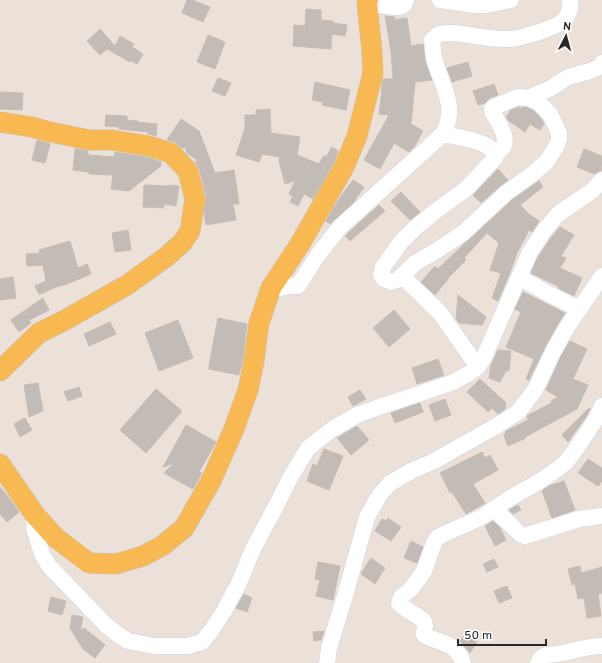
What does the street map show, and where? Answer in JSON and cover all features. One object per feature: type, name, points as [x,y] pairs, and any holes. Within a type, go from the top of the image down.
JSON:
[{"type":"main road","points":[[0,464],[35,515],[56,538],[88,563],[116,564],[143,556],[162,546],[184,528],[211,481],[234,429],[248,390],[254,361],[259,323],[271,288],[300,244],[344,167],[357,136],[373,73],[367,2]]},
{"type":"main road","points":[[0,122],[32,127],[89,140],[111,140],[149,146],[171,152],[188,171],[195,199],[190,231],[182,243],[166,257],[127,285],[39,333],[0,371]]},
{"type":"street","points":[[367,2],[401,7],[404,5],[406,0]]},
{"type":"street","points":[[440,0],[486,5],[511,0]]},
{"type":"street","points":[[271,288],[298,286],[318,255],[340,227],[443,134],[450,117],[450,106],[435,64],[432,40],[439,34],[454,33],[482,38],[506,39],[529,36],[550,29],[564,21],[570,10],[570,0]]},
{"type":"street","points":[[528,98],[551,88],[568,77],[599,67],[602,63]]},
{"type":"street","points":[[443,134],[474,141],[498,152],[501,150],[505,140],[504,133],[492,109],[518,97],[528,98],[539,103],[550,114],[559,133],[559,139],[548,160],[535,172],[506,193],[463,233],[415,263],[394,282],[387,281],[382,278],[381,275],[383,268],[401,242],[437,210],[466,189],[495,158],[496,156],[494,151]]},
{"type":"street","points":[[35,515],[34,528],[42,554],[50,566],[106,625],[117,634],[128,641],[154,646],[188,646],[202,642],[224,612],[239,583],[252,549],[308,448],[331,430],[357,416],[379,407],[451,383],[478,367],[484,357],[530,252],[543,232],[558,214],[592,191],[602,180]]},
{"type":"street","points":[[402,276],[440,313],[478,367]]},
{"type":"street","points":[[327,663],[329,648],[367,517],[379,496],[389,484],[411,471],[432,462],[518,412],[535,390],[567,327],[602,276]]},
{"type":"street","points":[[519,277],[579,309]]},
{"type":"street","points":[[463,663],[461,656],[450,646],[424,635],[424,620],[399,603],[402,596],[410,589],[424,571],[437,538],[482,517],[559,468],[567,461],[596,419],[602,406]]},
{"type":"street","points":[[494,509],[520,534],[525,536],[579,519],[602,516]]},
{"type":"street","points":[[538,663],[543,656],[571,652],[594,646],[602,646]]},
{"type":"building","points":[[187,0],[192,0],[210,7],[203,22],[182,13]]},
{"type":"building","points":[[306,9],[321,10],[321,20],[333,21],[333,23],[347,25],[345,36],[332,34],[331,49],[293,46],[294,25],[305,26]]},
{"type":"building","points":[[385,16],[395,17],[394,20],[407,18],[411,46],[423,44],[425,61],[432,80],[415,82],[411,124],[423,131],[414,147],[409,152],[394,143],[380,169],[364,160],[389,115],[379,114],[383,79],[393,79],[391,51]]},
{"type":"building","points":[[100,29],[115,46],[120,36],[134,44],[132,47],[143,54],[137,64],[130,60],[130,62],[107,49],[100,55],[87,41]]},
{"type":"building","points":[[208,35],[225,42],[215,69],[197,62]]},
{"type":"building","points":[[468,62],[472,76],[452,82],[447,68]]},
{"type":"building","points":[[218,78],[231,83],[225,96],[212,91]]},
{"type":"building","points":[[315,82],[350,90],[346,110],[322,105],[323,102],[312,100]]},
{"type":"building","points":[[494,84],[498,95],[490,98],[485,103],[478,105],[473,91]]},
{"type":"building","points":[[0,92],[23,93],[22,110],[0,109]]},
{"type":"building","points":[[519,107],[522,109],[523,107],[526,107],[534,111],[544,124],[540,130],[530,124],[525,132],[509,121],[506,117],[511,110]]},
{"type":"building","points":[[270,109],[271,133],[300,137],[297,155],[319,164],[324,155],[326,157],[332,147],[338,151],[334,162],[313,199],[304,194],[298,206],[290,202],[293,196],[289,194],[295,181],[285,184],[279,161],[280,157],[262,154],[259,162],[236,155],[245,128],[245,115],[256,115],[256,110]]},
{"type":"building","points":[[106,115],[127,116],[127,120],[157,124],[156,136],[148,134],[148,132],[105,126]]},
{"type":"building","points":[[181,119],[199,131],[215,173],[234,170],[239,204],[233,204],[236,220],[206,225],[204,213],[206,196],[199,168],[195,161],[200,162],[187,153],[184,145],[183,149],[175,142],[167,140]]},
{"type":"building","points":[[37,140],[50,144],[45,163],[32,160]]},
{"type":"building","points":[[75,149],[88,151],[88,155],[114,157],[115,152],[146,157],[161,162],[161,166],[129,191],[111,189],[113,175],[89,174],[89,172],[73,170]]},
{"type":"building","points":[[584,149],[602,156],[601,171],[595,174],[577,167]]},
{"type":"building","points":[[498,169],[508,180],[481,203],[473,195]]},
{"type":"building","points":[[353,180],[364,187],[353,203],[330,224],[326,221],[339,199]]},
{"type":"building","points":[[539,181],[543,187],[520,205],[539,221],[532,232],[529,230],[517,253],[498,301],[492,298],[501,273],[490,270],[499,243],[487,233],[464,258],[466,260],[448,278],[435,295],[421,282],[435,266],[438,269],[512,200]]},
{"type":"building","points":[[144,185],[179,186],[176,206],[164,204],[164,208],[143,207]]},
{"type":"building","points":[[401,192],[420,212],[410,220],[391,201]]},
{"type":"building","points":[[379,205],[385,211],[350,241],[345,236]]},
{"type":"building","points":[[560,227],[574,235],[561,256],[566,258],[560,268],[582,278],[574,296],[558,288],[558,286],[531,273],[538,257]]},
{"type":"building","points":[[128,230],[131,250],[115,252],[112,233]]},
{"type":"building","points":[[70,241],[78,268],[87,264],[91,274],[39,294],[35,286],[46,281],[43,265],[27,266],[26,254],[40,253],[39,250]]},
{"type":"building","points":[[13,277],[16,298],[0,300],[0,279]]},
{"type":"building","points":[[523,292],[565,313],[545,347],[529,380],[526,379],[534,359],[506,347],[521,312],[515,309]]},
{"type":"building","points":[[458,295],[486,317],[482,325],[459,323],[456,319]]},
{"type":"building","points":[[43,298],[49,310],[29,320],[31,323],[19,332],[11,320]]},
{"type":"building","points":[[394,310],[410,329],[389,347],[373,328]]},
{"type":"building","points":[[218,318],[247,324],[243,359],[239,375],[209,369]]},
{"type":"building","points":[[178,320],[193,358],[159,371],[145,333]]},
{"type":"building","points":[[110,322],[116,334],[89,346],[84,334]]},
{"type":"building","points":[[570,341],[587,349],[573,379],[588,385],[577,409],[525,437],[526,438],[508,446],[504,436],[506,431],[528,420],[527,416],[553,402],[551,401],[558,397],[546,390],[561,356]]},
{"type":"building","points":[[498,350],[511,351],[509,371],[506,371],[500,382],[489,378],[491,365]]},
{"type":"building","points":[[438,359],[444,375],[417,384],[412,368]]},
{"type":"building","points":[[480,379],[506,403],[505,409],[498,414],[492,408],[488,412],[467,392]]},
{"type":"building","points":[[38,383],[43,411],[29,417],[24,385]]},
{"type":"building","points":[[79,387],[82,396],[68,401],[64,392]]},
{"type":"building","points":[[156,389],[182,411],[146,453],[120,430]]},
{"type":"building","points":[[360,390],[366,399],[353,406],[348,397]]},
{"type":"building","points":[[445,399],[451,415],[435,421],[429,405]]},
{"type":"building","points":[[420,403],[423,412],[395,423],[391,413]]},
{"type":"building","points":[[589,408],[590,409],[586,417],[568,442],[562,435]]},
{"type":"building","points":[[25,418],[32,430],[20,437],[14,424]]},
{"type":"building","points":[[186,425],[216,442],[199,472],[202,473],[193,489],[164,473],[174,463],[163,467]]},
{"type":"building","points":[[357,426],[369,440],[351,455],[337,438]]},
{"type":"building","points":[[324,449],[343,456],[329,490],[307,481],[313,464],[317,466]]},
{"type":"building","points":[[482,452],[485,458],[490,455],[498,470],[473,484],[485,503],[466,514],[452,492],[450,493],[440,473]]},
{"type":"building","points":[[588,459],[602,468],[602,481],[598,486],[578,473]]},
{"type":"building","points":[[564,481],[575,510],[552,518],[542,491],[549,486]]},
{"type":"building","points":[[0,487],[19,512],[7,522],[0,514]]},
{"type":"building","points":[[518,505],[521,510],[513,514],[509,510]]},
{"type":"building","points":[[388,518],[401,527],[391,541],[375,531],[382,519],[386,521]]},
{"type":"building","points":[[493,521],[500,528],[506,540],[495,546],[485,526]]},
{"type":"building","points":[[411,541],[423,547],[417,563],[404,558]]},
{"type":"building","points":[[371,558],[385,568],[375,584],[361,574]]},
{"type":"building","points":[[494,559],[498,567],[487,572],[483,564]]},
{"type":"building","points":[[318,562],[340,566],[333,600],[316,596],[320,580],[315,579]]},
{"type":"building","points":[[580,566],[581,573],[602,567],[602,593],[598,594],[601,616],[587,618],[584,598],[578,599],[575,584],[572,585],[568,569]]},
{"type":"building","points":[[507,586],[512,598],[499,603],[494,591]]},
{"type":"building","points":[[244,594],[252,598],[247,612],[236,608]]},
{"type":"building","points":[[51,597],[66,601],[62,615],[48,611]]},
{"type":"building","points":[[72,615],[83,617],[80,631],[84,628],[105,645],[95,658],[83,649],[70,628]]},
{"type":"building","points":[[324,631],[321,640],[314,641],[313,632]]},
{"type":"building","points":[[465,634],[477,642],[470,653],[460,641]]}]
